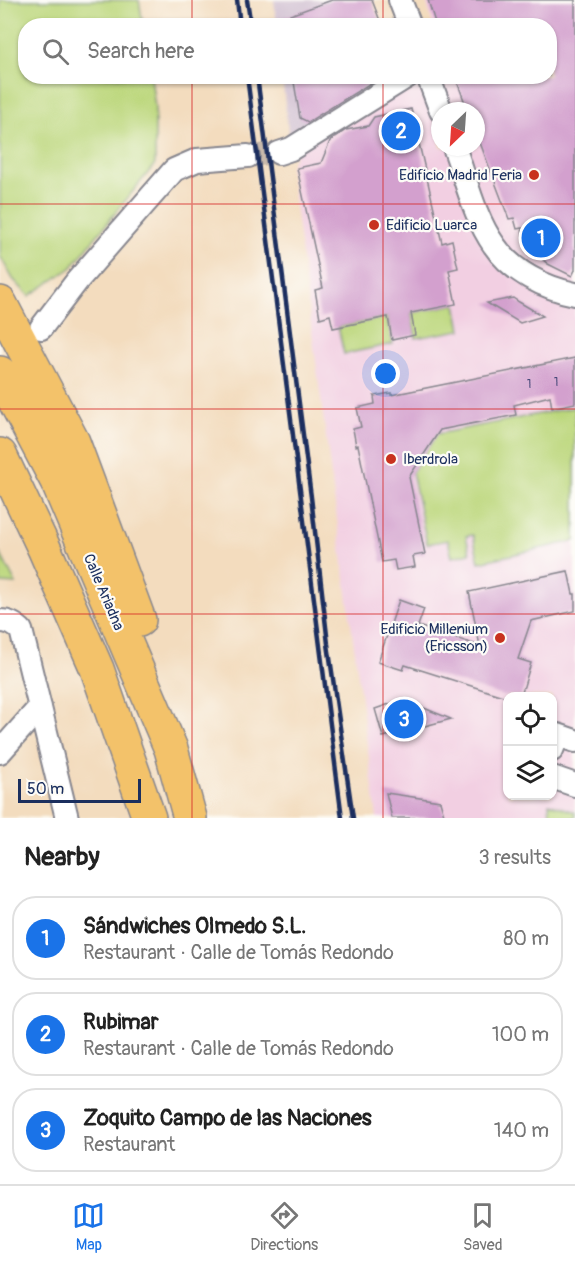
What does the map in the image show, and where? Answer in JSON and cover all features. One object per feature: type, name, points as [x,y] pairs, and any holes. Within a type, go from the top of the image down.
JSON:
[{"type":"highway","points":[[0,303],[73,442],[163,686],[171,749]]},
{"type":"highway","name":"Calle Ariadna","points":[[0,373],[57,481],[171,749],[190,818]]},
{"type":"highway","points":[[0,454],[97,669],[149,818]]},
{"type":"street","points":[[400,0],[407,18]]},
{"type":"street","points":[[279,153],[291,149],[395,84]]},
{"type":"street","points":[[431,84],[438,102]]},
{"type":"street","points":[[41,328],[77,281],[174,170],[197,160],[248,156]]},
{"type":"street","points":[[457,156],[481,221],[494,246],[514,267],[553,290],[575,294]]},
{"type":"street","points":[[0,621],[7,621],[21,630],[67,818]]},
{"type":"street","points":[[0,752],[40,707]]},
{"type":"street","points":[[554,746],[558,735],[575,741]]},
{"type":"street","points":[[557,779],[575,785]]},
{"type":"shaded area","points":[[274,0],[372,0],[304,18],[276,18]]},
{"type":"shaded area","points":[[426,0],[575,0],[575,818],[377,818],[290,168],[297,149],[403,84],[557,84],[557,18],[431,18]]},
{"type":"shaded area","points":[[283,84],[379,84],[289,139]]},
{"type":"green space","points":[[0,0],[139,0],[142,18],[18,18],[18,84],[152,84],[155,107],[155,164],[71,268],[29,296],[13,279],[0,256]]},
{"type":"green space","points":[[456,304],[461,330],[416,338],[411,313]]},
{"type":"green space","points":[[387,317],[393,344],[344,354],[338,327]]},
{"type":"green space","points":[[575,407],[575,541],[479,562],[473,535],[466,536],[470,553],[452,557],[448,540],[427,544],[412,472],[437,434]]},
{"type":"green space","points":[[0,553],[16,584],[0,583]]},
{"type":"green space","points":[[549,803],[575,812],[575,818],[550,817]]},
{"type":"building","points":[[332,0],[372,0],[379,18],[282,18]]},
{"type":"building","name":"Edificio Madrid Feria","points":[[428,0],[575,0],[575,270],[572,276],[548,264],[534,252],[524,240],[522,228],[517,229],[514,218],[509,219],[485,156],[485,102],[465,102],[458,84],[557,84],[557,18],[434,18]]},
{"type":"building","points":[[294,84],[369,84],[308,122],[300,118]]},
{"type":"building","name":"Edificio Luarca","points":[[411,109],[442,243],[452,240],[458,268],[449,270],[456,304],[411,313],[415,335],[392,340],[388,317],[333,328],[330,315],[320,318],[315,290],[323,288],[297,168],[321,163],[330,141],[346,130],[368,126],[374,117]]},
{"type":"building","points":[[513,298],[543,316],[520,323],[487,303]]},
{"type":"building","name":"Iberdrola","points":[[575,358],[575,403],[552,408],[550,396],[514,405],[516,415],[440,430],[409,477],[425,554],[413,556],[415,567],[396,570],[394,560],[382,562],[353,429],[361,427],[357,408],[375,404],[374,396],[391,393],[391,395]]},
{"type":"building","name":"Edificio Millenium (Ericsson)","points":[[568,571],[573,594],[575,594],[575,611],[531,621],[518,659],[531,663],[522,692],[503,692],[503,696],[405,665],[403,670],[378,662],[399,600],[424,609],[418,626],[480,646],[469,592]]},
{"type":"building","points":[[404,699],[451,719],[383,737],[375,709]]},
{"type":"building","points":[[386,793],[440,801],[445,818],[392,818]]},
{"type":"tunnel","points":[[248,156],[279,153]]},
{"type":"railway","points":[[237,0],[239,18]]},
{"type":"railway","points":[[247,0],[250,18]]},
{"type":"railway","points":[[248,84],[342,818]]},
{"type":"railway","points":[[258,84],[328,644],[353,818]]},
{"type":"place","name":"Rubimar","points":[[401,131]]},
{"type":"place","name":"Edificio Madrid Feria","points":[[534,175]]},
{"type":"place","name":"Edificio Luarca","points":[[374,225]]},
{"type":"place","name":"Sándwiches Olmedo S.L.","points":[[541,238]]},
{"type":"place","name":"Iberdrola","points":[[391,459]]},
{"type":"place","name":"Edificio Millenium (Ericsson)","points":[[500,638]]},
{"type":"place","name":"Zoquito Campo de las Naciones","points":[[404,719]]}]
